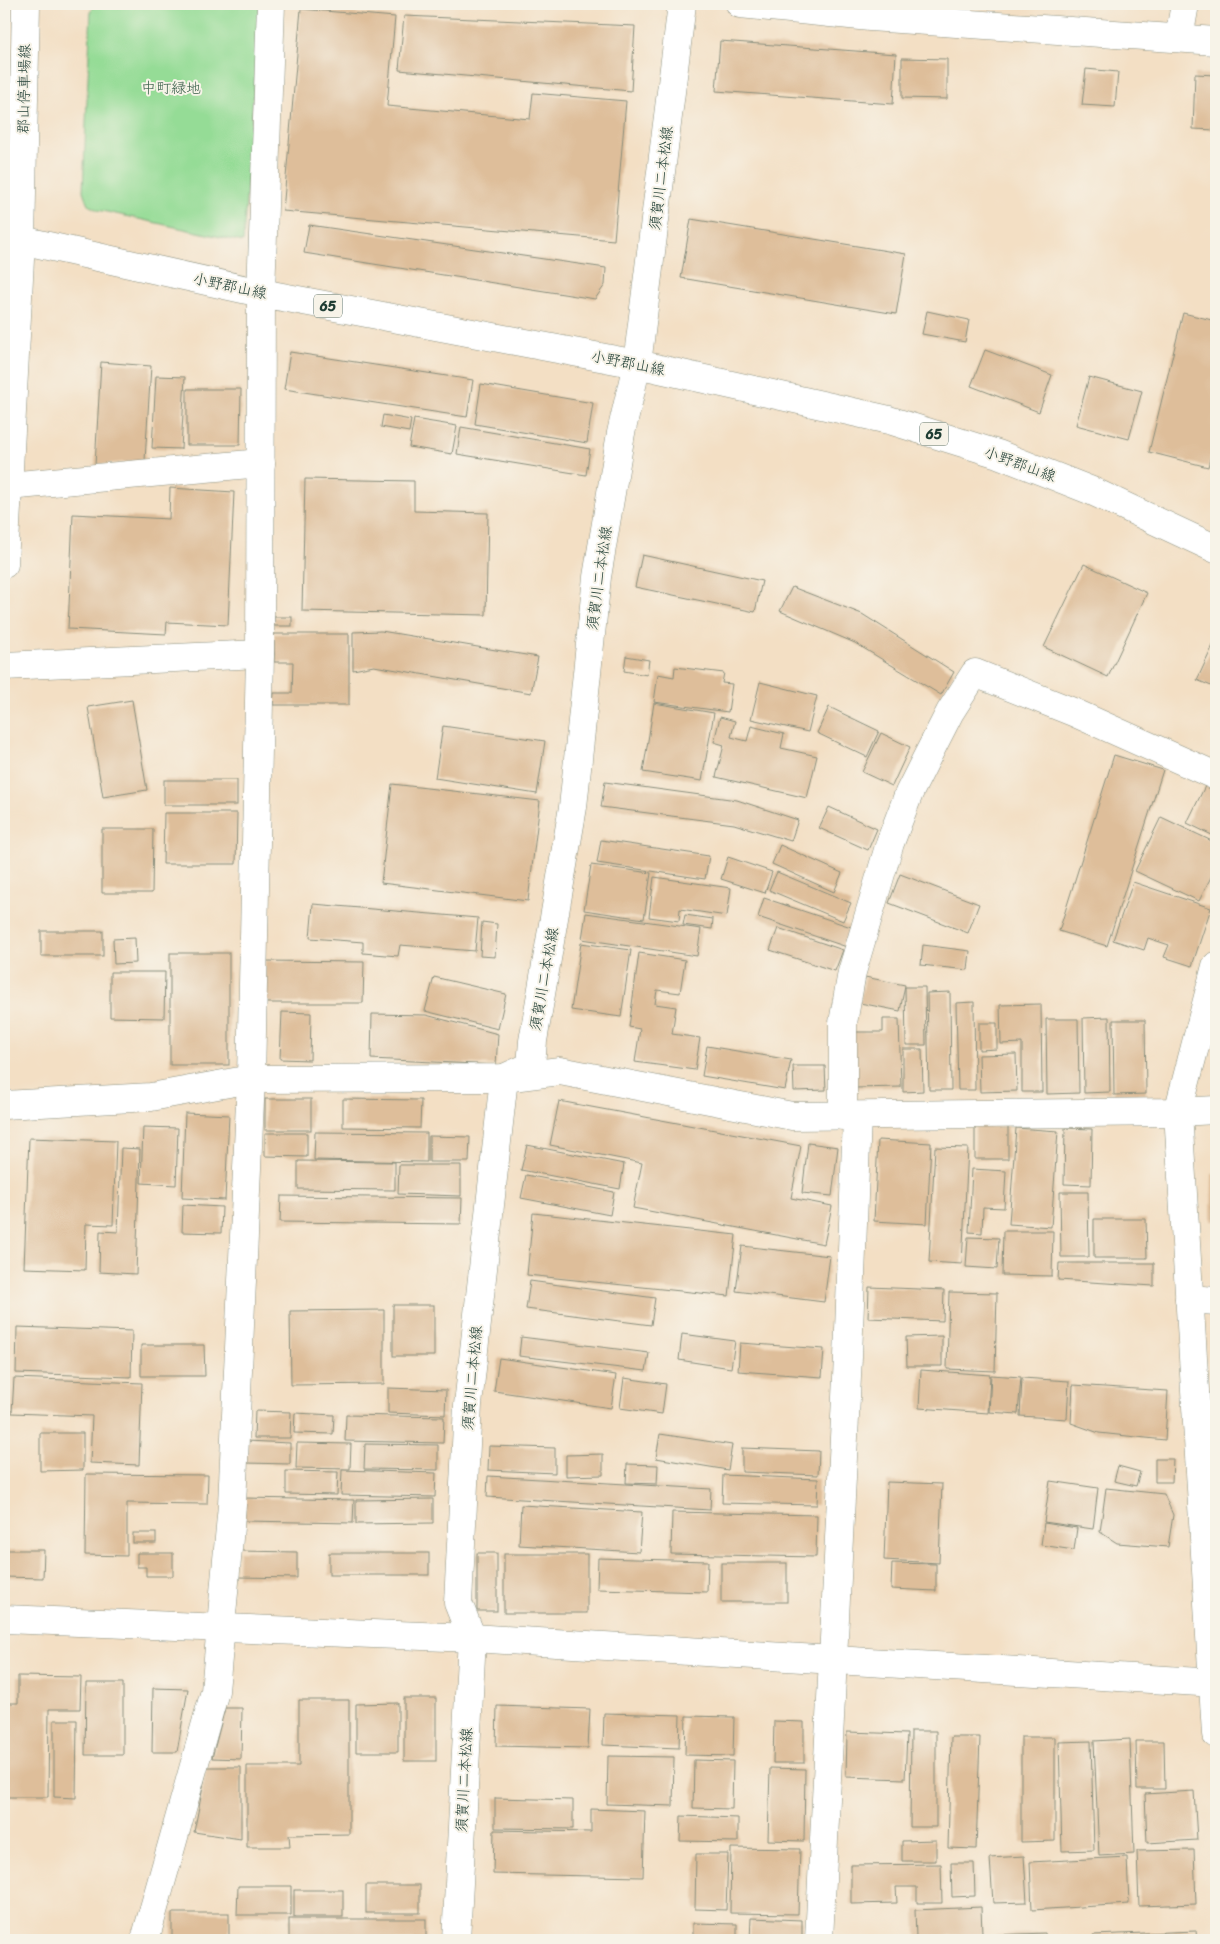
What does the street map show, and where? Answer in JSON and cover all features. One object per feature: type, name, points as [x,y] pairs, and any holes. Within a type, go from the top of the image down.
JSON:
[{"type":"street","name":"郡山停車場線","points":[[4,564],[8,486],[12,240],[26,4]]},
{"type":"street","points":[[145,1940],[215,1691],[232,1505],[251,1078],[260,654],[261,293],[271,4]]},
{"type":"street","name":"須賀川二本松線","points":[[456,1940],[472,1638],[458,1603],[468,1405],[504,1078],[531,1066],[540,998],[554,926],[573,806],[597,577],[621,433],[637,364],[682,4]]},
{"type":"street","points":[[740,4],[870,17],[1216,42]]},
{"type":"street","points":[[1180,38],[1185,4]]},
{"type":"street","name":"小野郡山線","points":[[12,240],[261,293],[637,364],[889,420],[998,454],[1092,491],[1216,549]]},
{"type":"street","points":[[8,486],[261,464]]},
{"type":"street","points":[[4,666],[260,654]]},
{"type":"street","points":[[820,1940],[848,1358],[850,1116],[843,1023],[852,972],[890,843],[917,777],[950,712],[975,673],[1073,712],[1216,776]]},
{"type":"street","points":[[1216,966],[1178,1112],[1215,1683],[1216,1734]]},
{"type":"street","points":[[4,1105],[151,1096],[251,1078],[504,1078],[560,1071],[792,1116],[1216,1110]]},
{"type":"street","points":[[1189,1299],[1216,1301]]},
{"type":"street","points":[[4,1619],[472,1638],[1215,1683]]},
{"type":"green space","name":"中町緑地","points":[[97,4],[260,4],[243,242],[98,210],[88,205],[83,191],[91,10]]},
{"type":"building","points":[[301,9],[395,17],[387,106],[530,119],[533,93],[626,101],[614,240],[283,211]]},
{"type":"building","points":[[404,16],[635,26],[631,91],[399,70]]},
{"type":"building","points":[[720,41],[896,54],[893,104],[716,91]]},
{"type":"building","points":[[902,58],[947,59],[947,99],[902,98]]},
{"type":"building","points":[[1086,69],[1118,72],[1115,107],[1082,105]]},
{"type":"building","points":[[1195,74],[1216,75],[1216,130],[1193,129]]},
{"type":"building","points":[[691,219],[906,254],[896,314],[681,278]]},
{"type":"building","points":[[309,225],[606,268],[605,285],[595,299],[304,253]]},
{"type":"building","points":[[927,311],[969,320],[965,342],[922,334]]},
{"type":"building","points":[[1183,313],[1216,321],[1216,433],[1208,467],[1149,452]]},
{"type":"building","points":[[985,350],[1052,375],[1039,412],[971,386]]},
{"type":"building","points":[[290,352],[473,380],[467,417],[284,389]]},
{"type":"building","points":[[101,362],[151,366],[145,460],[95,465]]},
{"type":"building","points":[[156,376],[185,377],[181,449],[152,448]]},
{"type":"building","points":[[1089,377],[1142,391],[1129,439],[1076,425]]},
{"type":"building","points":[[481,384],[593,403],[587,443],[475,424]]},
{"type":"building","points":[[187,389],[241,389],[240,445],[187,445]]},
{"type":"building","points":[[383,415],[411,420],[409,432],[381,427]]},
{"type":"building","points":[[414,419],[457,426],[452,454],[409,447]]},
{"type":"building","points":[[461,427],[590,449],[586,475],[457,454]]},
{"type":"building","points":[[305,479],[414,481],[414,511],[488,513],[486,615],[302,611]]},
{"type":"building","points":[[170,488],[234,492],[228,625],[167,622],[166,634],[68,629],[73,514],[169,519]]},
{"type":"building","points":[[642,555],[762,581],[755,612],[635,587]]},
{"type":"building","points":[[1084,564],[1147,593],[1108,677],[1044,647]]},
{"type":"building","points":[[792,587],[862,614],[954,672],[941,695],[855,643],[780,611]]},
{"type":"building","points":[[274,617],[292,617],[292,626],[274,626]]},
{"type":"building","points":[[381,631],[538,657],[531,693],[374,666],[353,670],[353,632]]},
{"type":"building","points":[[274,634],[349,634],[349,705],[273,705],[274,693],[292,693],[293,662],[274,662]]},
{"type":"building","points":[[1216,639],[1216,688],[1197,680]]},
{"type":"building","points":[[626,656],[649,660],[647,675],[624,671]]},
{"type":"building","points":[[675,667],[724,673],[722,683],[732,684],[728,712],[654,702],[658,674],[674,677]]},
{"type":"building","points":[[760,682],[817,696],[808,732],[751,719]]},
{"type":"building","points":[[132,700],[147,790],[103,797],[88,707]]},
{"type":"building","points":[[654,703],[714,713],[702,781],[643,772]]},
{"type":"building","points":[[829,707],[879,731],[867,757],[817,733]]},
{"type":"building","points":[[720,717],[735,721],[731,737],[747,741],[751,726],[784,734],[781,748],[817,756],[807,798],[716,777],[724,745],[714,742]]},
{"type":"building","points":[[443,726],[545,741],[537,794],[435,778]]},
{"type":"building","points":[[881,733],[910,747],[892,786],[862,772]]},
{"type":"building","points":[[1114,755],[1163,770],[1107,946],[1059,931]]},
{"type":"building","points":[[164,780],[237,780],[237,805],[164,805]]},
{"type":"building","points":[[605,782],[737,800],[798,820],[791,841],[734,824],[601,807]]},
{"type":"building","points":[[1207,782],[1216,787],[1216,837],[1187,823]]},
{"type":"building","points":[[392,784],[540,801],[528,901],[381,883]]},
{"type":"building","points":[[829,807],[877,829],[868,850],[819,828]]},
{"type":"building","points":[[164,813],[237,813],[236,864],[163,864]]},
{"type":"building","points":[[1161,817],[1216,843],[1216,867],[1199,901],[1135,871]]},
{"type":"building","points":[[102,829],[153,829],[152,893],[102,893]]},
{"type":"building","points":[[601,840],[709,856],[705,879],[597,863]]},
{"type":"building","points":[[780,845],[842,873],[834,892],[772,864]]},
{"type":"building","points":[[728,857],[772,872],[765,893],[721,879]]},
{"type":"building","points":[[591,865],[651,873],[644,919],[584,910]]},
{"type":"building","points":[[777,872],[851,903],[843,921],[769,890]]},
{"type":"building","points":[[900,874],[979,904],[968,933],[889,903]]},
{"type":"building","points":[[654,877],[731,888],[727,916],[680,909],[679,921],[649,917]]},
{"type":"building","points":[[1133,882],[1211,908],[1192,966],[1164,957],[1169,945],[1148,938],[1144,950],[1113,940]]},
{"type":"building","points":[[764,898],[854,928],[847,947],[758,917]]},
{"type":"building","points":[[313,904],[478,918],[475,951],[400,945],[398,956],[363,953],[363,942],[310,938]]},
{"type":"building","points":[[586,913],[701,929],[697,956],[582,939]]},
{"type":"building","points":[[685,915],[713,919],[712,929],[683,925]]},
{"type":"building","points":[[482,922],[497,924],[495,957],[480,956]]},
{"type":"building","points":[[778,928],[843,950],[835,971],[770,950]]},
{"type":"building","points":[[41,931],[103,931],[103,956],[41,956]]},
{"type":"building","points":[[135,938],[136,963],[114,964],[113,939]]},
{"type":"building","points":[[581,943],[631,950],[621,1017],[571,1010]]},
{"type":"building","points":[[923,945],[970,951],[968,970],[921,965]]},
{"type":"building","points":[[170,953],[229,953],[229,1065],[170,1065]]},
{"type":"building","points":[[639,953],[685,960],[680,993],[657,990],[655,1004],[676,1007],[672,1034],[700,1038],[695,1070],[635,1062],[640,1029],[629,1027]]},
{"type":"building","points":[[265,961],[364,962],[363,1003],[265,1003]]},
{"type":"building","points":[[110,972],[165,972],[164,1018],[110,1017]]},
{"type":"building","points":[[434,977],[506,994],[498,1029],[425,1011]]},
{"type":"building","points":[[865,977],[905,985],[900,1011],[860,1003]]},
{"type":"building","points":[[905,987],[925,987],[926,1045],[906,1045]]},
{"type":"building","points":[[950,992],[951,1090],[929,1090],[927,993]]},
{"type":"building","points":[[974,1002],[975,1090],[958,1090],[956,1003]]},
{"type":"building","points":[[1041,1004],[1042,1092],[1022,1092],[1022,1043],[1001,1044],[1000,1005]]},
{"type":"building","points":[[282,1012],[311,1013],[310,1060],[280,1059]]},
{"type":"building","points":[[372,1014],[426,1015],[498,1034],[496,1065],[371,1059]]},
{"type":"building","points":[[1109,1017],[1110,1092],[1084,1093],[1083,1018]]},
{"type":"building","points":[[883,1019],[899,1019],[901,1087],[855,1088],[853,1032],[883,1032]]},
{"type":"building","points":[[1046,1019],[1078,1019],[1079,1093],[1047,1094]]},
{"type":"building","points":[[1113,1020],[1145,1020],[1146,1094],[1114,1095]]},
{"type":"building","points":[[979,1023],[997,1023],[997,1049],[979,1050]]},
{"type":"building","points":[[707,1046],[791,1060],[785,1090],[702,1076]]},
{"type":"building","points":[[903,1049],[922,1049],[923,1091],[903,1092]]},
{"type":"building","points":[[1016,1054],[1017,1091],[980,1092],[979,1055]]},
{"type":"building","points":[[793,1066],[825,1066],[826,1090],[794,1091]]},
{"type":"building","points":[[265,1099],[311,1099],[311,1130],[265,1130]]},
{"type":"building","points":[[343,1099],[421,1100],[420,1128],[343,1127]]},
{"type":"building","points":[[559,1101],[801,1146],[791,1198],[832,1206],[824,1244],[633,1208],[642,1163],[550,1145]]},
{"type":"building","points":[[185,1113],[229,1115],[225,1200],[182,1198]]},
{"type":"building","points":[[143,1127],[178,1128],[176,1185],[141,1183]]},
{"type":"building","points":[[975,1127],[1008,1127],[1008,1159],[975,1159]]},
{"type":"building","points":[[1016,1128],[1058,1131],[1051,1227],[1009,1224]]},
{"type":"building","points":[[1065,1128],[1092,1129],[1091,1185],[1064,1184]]},
{"type":"building","points":[[315,1132],[427,1133],[427,1162],[314,1160]]},
{"type":"building","points":[[265,1133],[307,1133],[307,1157],[265,1156]]},
{"type":"building","points":[[429,1136],[470,1137],[469,1162],[429,1162]]},
{"type":"building","points":[[29,1138],[116,1141],[113,1225],[86,1224],[85,1270],[24,1268]]},
{"type":"building","points":[[878,1140],[931,1143],[927,1224],[874,1221]]},
{"type":"building","points":[[808,1143],[838,1147],[832,1196],[802,1193]]},
{"type":"building","points":[[527,1145],[624,1164],[620,1189],[521,1170]]},
{"type":"building","points":[[935,1147],[968,1148],[962,1264],[929,1262]]},
{"type":"building","points":[[121,1148],[140,1149],[136,1274],[99,1272],[100,1231],[118,1232]]},
{"type":"building","points":[[298,1161],[395,1162],[395,1190],[298,1189]]},
{"type":"building","points":[[399,1165],[461,1165],[461,1196],[398,1194]]},
{"type":"building","points":[[972,1169],[1006,1171],[1004,1208],[983,1207],[982,1233],[969,1232]]},
{"type":"building","points":[[1212,1174],[1216,1174],[1216,1221],[1211,1221]]},
{"type":"building","points":[[526,1175],[614,1192],[610,1215],[521,1198]]},
{"type":"building","points":[[1060,1192],[1088,1192],[1089,1257],[1061,1257]]},
{"type":"building","points":[[281,1196],[462,1198],[461,1224],[280,1222]]},
{"type":"building","points":[[183,1205],[222,1207],[221,1233],[182,1232]]},
{"type":"building","points":[[533,1213],[736,1235],[729,1296],[527,1275]]},
{"type":"building","points":[[1094,1219],[1146,1219],[1147,1258],[1094,1258]]},
{"type":"building","points":[[1003,1231],[1053,1231],[1052,1276],[1002,1275]]},
{"type":"building","points":[[968,1237],[999,1238],[997,1269],[966,1267]]},
{"type":"building","points":[[742,1246],[830,1256],[824,1302],[736,1291]]},
{"type":"building","points":[[1059,1263],[1154,1263],[1154,1286],[1058,1280]]},
{"type":"building","points":[[530,1281],[655,1298],[651,1325],[526,1309]]},
{"type":"building","points":[[869,1287],[944,1290],[943,1321],[868,1318]]},
{"type":"building","points":[[949,1292],[997,1293],[995,1371],[947,1369]]},
{"type":"building","points":[[393,1305],[434,1305],[434,1356],[393,1356]]},
{"type":"building","points":[[384,1310],[384,1384],[291,1385],[290,1311]]},
{"type":"building","points":[[17,1327],[132,1331],[131,1377],[16,1373]]},
{"type":"building","points":[[682,1334],[735,1341],[731,1368],[679,1360]]},
{"type":"building","points":[[942,1336],[942,1366],[907,1366],[906,1337]]},
{"type":"building","points":[[521,1337],[649,1353],[646,1371],[519,1356]]},
{"type":"building","points":[[740,1343],[824,1349],[822,1377],[738,1371]]},
{"type":"building","points":[[141,1345],[204,1345],[205,1376],[141,1376]]},
{"type":"building","points":[[499,1358],[616,1375],[611,1408],[494,1391]]},
{"type":"building","points":[[921,1370],[990,1375],[988,1413],[919,1408]]},
{"type":"building","points":[[991,1375],[1021,1377],[1018,1414],[989,1412]]},
{"type":"building","points":[[14,1378],[142,1383],[139,1465],[90,1463],[92,1416],[12,1413]]},
{"type":"building","points":[[624,1378],[666,1384],[662,1414],[620,1408]]},
{"type":"building","points":[[1022,1378],[1069,1381],[1067,1419],[1020,1416]]},
{"type":"building","points":[[1073,1385],[1168,1391],[1165,1440],[1099,1433],[1071,1423]]},
{"type":"building","points":[[388,1388],[446,1390],[445,1415],[388,1413]]},
{"type":"building","points":[[255,1411],[291,1412],[290,1438],[254,1438]]},
{"type":"building","points":[[295,1413],[334,1415],[333,1434],[294,1433]]},
{"type":"building","points":[[346,1415],[444,1417],[443,1443],[345,1441]]},
{"type":"building","points":[[40,1433],[83,1433],[83,1470],[40,1471]]},
{"type":"building","points":[[660,1434],[732,1445],[728,1470],[656,1458]]},
{"type":"building","points":[[246,1441],[290,1443],[290,1464],[246,1463]]},
{"type":"building","points":[[297,1443],[351,1444],[350,1469],[296,1468]]},
{"type":"building","points":[[365,1444],[438,1445],[438,1470],[364,1469]]},
{"type":"building","points":[[489,1446],[555,1448],[555,1473],[488,1470]]},
{"type":"building","points":[[742,1448],[819,1451],[818,1475],[742,1472]]},
{"type":"building","points":[[603,1454],[603,1475],[566,1476],[566,1455]]},
{"type":"building","points":[[1155,1459],[1173,1459],[1172,1482],[1155,1482]]},
{"type":"building","points":[[627,1464],[658,1465],[657,1484],[626,1483]]},
{"type":"building","points":[[1118,1466],[1140,1472],[1136,1486],[1114,1481]]},
{"type":"building","points":[[342,1470],[436,1473],[435,1497],[341,1495]]},
{"type":"building","points":[[286,1471],[338,1472],[337,1495],[286,1494]]},
{"type":"building","points":[[86,1474],[208,1475],[207,1504],[127,1503],[127,1556],[85,1555]]},
{"type":"building","points":[[723,1475],[818,1479],[817,1505],[722,1503]]},
{"type":"building","points":[[488,1476],[711,1489],[710,1510],[487,1497]]},
{"type":"building","points":[[1050,1481],[1098,1488],[1093,1529],[1044,1522]]},
{"type":"building","points":[[887,1482],[942,1484],[939,1563],[884,1560]]},
{"type":"building","points":[[1106,1488],[1164,1494],[1173,1515],[1168,1547],[1117,1543],[1100,1532]]},
{"type":"building","points":[[244,1498],[354,1500],[353,1523],[244,1521]]},
{"type":"building","points":[[433,1499],[433,1523],[356,1524],[356,1500]]},
{"type":"building","points":[[521,1505],[642,1512],[639,1552],[519,1545]]},
{"type":"building","points":[[672,1512],[817,1515],[816,1557],[671,1554]]},
{"type":"building","points":[[1044,1523],[1077,1528],[1074,1550],[1041,1545]]},
{"type":"building","points":[[133,1533],[156,1533],[156,1543],[133,1543]]},
{"type":"building","points":[[4,1550],[44,1550],[43,1578],[4,1577]]},
{"type":"building","points":[[239,1551],[297,1552],[297,1578],[238,1577]]},
{"type":"building","points":[[137,1553],[173,1553],[173,1576],[146,1576],[146,1567],[137,1567]]},
{"type":"building","points":[[329,1553],[429,1553],[429,1575],[329,1575]]},
{"type":"building","points":[[477,1553],[497,1553],[497,1611],[477,1611]]},
{"type":"building","points":[[504,1554],[587,1554],[587,1613],[504,1613]]},
{"type":"building","points":[[598,1558],[708,1561],[707,1592],[597,1589]]},
{"type":"building","points":[[721,1563],[787,1563],[787,1602],[721,1602]]},
{"type":"building","points":[[892,1563],[936,1564],[936,1591],[891,1589]]},
{"type":"building","points":[[18,1676],[81,1677],[80,1709],[49,1709],[48,1797],[4,1797],[4,1703],[18,1703]]},
{"type":"building","points":[[86,1683],[123,1683],[123,1755],[85,1755]]},
{"type":"building","points":[[153,1688],[188,1689],[177,1752],[152,1752]]},
{"type":"building","points":[[404,1698],[436,1698],[436,1761],[404,1761]]},
{"type":"building","points":[[299,1700],[349,1700],[349,1834],[289,1835],[290,1847],[247,1847],[247,1766],[299,1766]]},
{"type":"building","points":[[398,1703],[398,1752],[356,1752],[356,1704]]},
{"type":"building","points":[[497,1706],[590,1709],[588,1748],[496,1746]]},
{"type":"building","points":[[225,1708],[242,1708],[241,1759],[212,1758]]},
{"type":"building","points":[[604,1713],[680,1715],[679,1748],[603,1745]]},
{"type":"building","points":[[686,1716],[734,1717],[733,1756],[685,1755]]},
{"type":"building","points":[[54,1720],[77,1720],[76,1798],[54,1797]]},
{"type":"building","points":[[774,1721],[804,1722],[804,1763],[773,1763]]},
{"type":"building","points":[[911,1731],[936,1731],[936,1827],[910,1827]]},
{"type":"building","points":[[847,1732],[907,1734],[905,1779],[846,1777]]},
{"type":"building","points":[[951,1737],[980,1737],[976,1849],[948,1848]]},
{"type":"building","points":[[1021,1737],[1055,1737],[1055,1841],[1021,1842]]},
{"type":"building","points":[[1130,1739],[1134,1854],[1099,1856],[1094,1741]]},
{"type":"building","points":[[1091,1741],[1094,1850],[1062,1851],[1059,1742]]},
{"type":"building","points":[[1136,1741],[1164,1741],[1165,1789],[1137,1789]]},
{"type":"building","points":[[608,1756],[674,1757],[673,1806],[607,1804]]},
{"type":"building","points":[[694,1760],[733,1761],[732,1809],[693,1808]]},
{"type":"building","points":[[207,1767],[241,1767],[241,1839],[194,1832]]},
{"type":"building","points":[[770,1768],[805,1769],[804,1841],[768,1840]]},
{"type":"building","points":[[1194,1791],[1197,1840],[1147,1843],[1145,1794]]},
{"type":"building","points":[[495,1798],[573,1800],[573,1829],[495,1828]]},
{"type":"building","points":[[591,1809],[645,1811],[643,1877],[493,1874],[494,1830],[591,1832]]},
{"type":"building","points":[[681,1816],[738,1818],[738,1842],[680,1841]]},
{"type":"building","points":[[936,1840],[936,1861],[902,1861],[902,1841]]},
{"type":"building","points":[[731,1848],[800,1849],[798,1914],[730,1913]]},
{"type":"building","points":[[1194,1850],[1196,1904],[1139,1906],[1137,1851]]},
{"type":"building","points":[[696,1854],[728,1854],[726,1910],[695,1909]]},
{"type":"building","points":[[1024,1856],[1027,1902],[993,1903],[990,1858]]},
{"type":"building","points":[[1127,1857],[1129,1904],[1032,1910],[1030,1862]]},
{"type":"building","points":[[951,1863],[974,1863],[975,1896],[952,1897]]},
{"type":"building","points":[[941,1864],[942,1903],[917,1903],[917,1887],[896,1887],[897,1903],[851,1904],[851,1865]]},
{"type":"building","points":[[366,1885],[420,1885],[420,1913],[366,1913]]},
{"type":"building","points":[[238,1886],[291,1886],[291,1915],[237,1915]]},
{"type":"building","points":[[294,1890],[343,1890],[343,1917],[294,1917]]},
{"type":"building","points":[[981,1907],[982,1934],[916,1937],[915,1910]]},
{"type":"building","points":[[172,1913],[229,1913],[229,1940],[172,1940]]},
{"type":"building","points":[[751,1918],[802,1920],[802,1940],[750,1940]]},
{"type":"building","points":[[289,1919],[426,1919],[426,1940],[289,1940]]},
{"type":"building","points":[[693,1923],[737,1924],[737,1940],[693,1940]]},
{"type":"building","points":[[1196,1931],[1197,1940],[1093,1940],[1093,1935]]},
{"type":"building","points":[[1045,1933],[1046,1940],[996,1940],[995,1935]]}]
